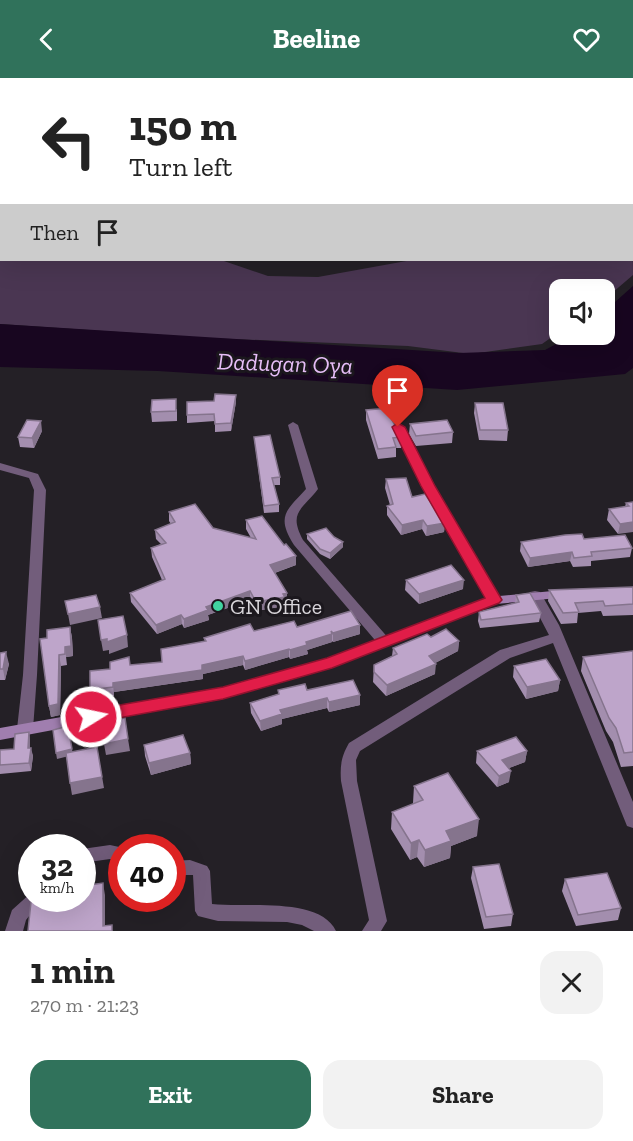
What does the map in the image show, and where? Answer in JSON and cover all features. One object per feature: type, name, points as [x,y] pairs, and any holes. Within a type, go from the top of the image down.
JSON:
[{"type":"street","points":[[293,425],[312,489],[288,514],[288,525],[298,542],[385,643]]},
{"type":"street","points":[[398,427],[428,486],[494,600]]},
{"type":"street","points":[[0,466],[34,476],[40,490],[25,729]]},
{"type":"street","points":[[0,734],[223,693],[332,662],[494,600],[578,593]]},
{"type":"street","points":[[535,595],[557,637],[633,821]]},
{"type":"street","points":[[371,931],[378,921],[349,781],[348,760],[354,747],[505,654],[557,637]]},
{"type":"street","points":[[186,867],[201,871],[204,911],[220,915],[294,915],[320,923],[327,931]]},
{"type":"street","points":[[14,931],[18,916],[22,912]]},
{"type":"shaded area","points":[[0,261],[224,261],[268,276],[318,277],[406,261],[633,261],[633,275],[615,290],[615,279],[549,279],[549,339],[542,344],[471,354],[408,346],[207,338],[0,324]]},
{"type":"water","name":"Dadugan Oya","points":[[633,286],[633,368],[625,374],[457,390],[158,371],[0,367],[0,324],[459,353],[545,350],[554,345],[615,345],[615,302]]},
{"type":"building","points":[[215,394],[236,395],[231,423],[215,424],[214,414],[187,415],[187,402],[214,401]]},
{"type":"building","points":[[176,399],[176,411],[151,412],[152,400]]},
{"type":"building","points":[[475,403],[503,403],[508,430],[480,430]]},
{"type":"building","points":[[390,408],[391,418],[401,437],[393,438],[396,447],[378,449],[366,410]]},
{"type":"building","points":[[27,420],[41,421],[32,438],[18,437]]},
{"type":"building","points":[[447,420],[453,432],[416,436],[410,424]]},
{"type":"building","points":[[270,435],[280,477],[272,478],[279,504],[264,506],[254,437]]},
{"type":"building","points":[[406,478],[412,497],[425,494],[445,523],[427,526],[423,520],[402,525],[387,506],[393,504],[386,479]]},
{"type":"building","points":[[633,502],[633,522],[620,524],[609,509],[629,506],[626,503]]},
{"type":"building","points":[[195,504],[213,528],[256,539],[246,520],[262,516],[284,545],[286,544],[296,556],[270,565],[287,593],[283,594],[285,597],[256,602],[250,591],[206,607],[208,610],[184,619],[181,615],[156,625],[130,593],[165,579],[151,548],[166,543],[155,530],[175,522],[169,512]]},
{"type":"building","points":[[326,528],[334,537],[343,542],[330,553],[320,549],[307,534]]},
{"type":"building","points":[[582,534],[584,539],[625,535],[632,548],[591,552],[592,556],[574,558],[572,552],[530,558],[521,542],[565,535]]},
{"type":"building","points":[[451,565],[464,580],[419,594],[406,580]]},
{"type":"building","points":[[633,587],[633,604],[605,606],[603,601],[575,603],[579,612],[563,613],[549,590]]},
{"type":"building","points":[[530,593],[541,613],[481,620],[479,612],[519,602],[516,595]]},
{"type":"building","points":[[96,595],[100,607],[68,614],[65,601]]},
{"type":"building","points":[[351,611],[360,625],[333,633],[331,631],[332,634],[306,642],[307,645],[245,661],[243,656],[202,665],[202,670],[113,683],[113,687],[90,690],[90,671],[110,669],[110,662],[129,657],[130,665],[162,662],[161,649],[206,641],[204,638],[250,624],[254,631],[294,621],[297,627]]},
{"type":"building","points":[[123,616],[127,635],[107,642],[107,639],[101,640],[98,620]]},
{"type":"building","points":[[70,627],[71,646],[65,647],[65,654],[59,655],[58,704],[49,706],[40,639],[47,638],[47,630]]},
{"type":"building","points":[[446,629],[459,641],[429,656],[436,664],[387,685],[374,672],[374,665],[397,654],[393,648],[427,634],[431,637]]},
{"type":"building","points":[[633,651],[633,752],[624,753],[616,728],[609,718],[583,657]]},
{"type":"building","points":[[6,652],[3,669],[0,669],[0,653]]},
{"type":"building","points":[[546,659],[560,680],[527,687],[514,666]]},
{"type":"building","points":[[353,680],[360,695],[329,702],[327,698],[280,710],[282,714],[260,721],[250,703],[279,694],[278,690],[305,684],[307,690]]},
{"type":"building","points":[[125,718],[128,739],[104,744],[102,722]]},
{"type":"building","points":[[68,726],[72,749],[56,753],[53,730]]},
{"type":"building","points":[[29,732],[28,748],[31,748],[29,763],[0,765],[0,750],[14,749],[15,734]]},
{"type":"building","points":[[183,735],[190,753],[149,763],[144,745]]},
{"type":"building","points":[[516,737],[527,751],[502,760],[511,771],[499,776],[477,751]]},
{"type":"building","points":[[97,747],[102,777],[70,783],[66,753]]},
{"type":"building","points":[[448,773],[479,819],[446,831],[451,841],[425,850],[419,840],[411,843],[392,812],[423,800],[414,786]]},
{"type":"building","points":[[499,864],[513,914],[486,917],[473,867]]},
{"type":"building","points":[[607,873],[621,908],[578,915],[565,879]]},
{"type":"building","points":[[103,883],[103,926],[112,925],[112,931],[28,931],[30,912],[96,912],[96,884]]},
{"type":"place","name":"GN Office","points":[[218,606]]},
{"type":"route","points":[[91,717],[223,693],[332,662],[494,600],[428,486],[398,427]]}]
